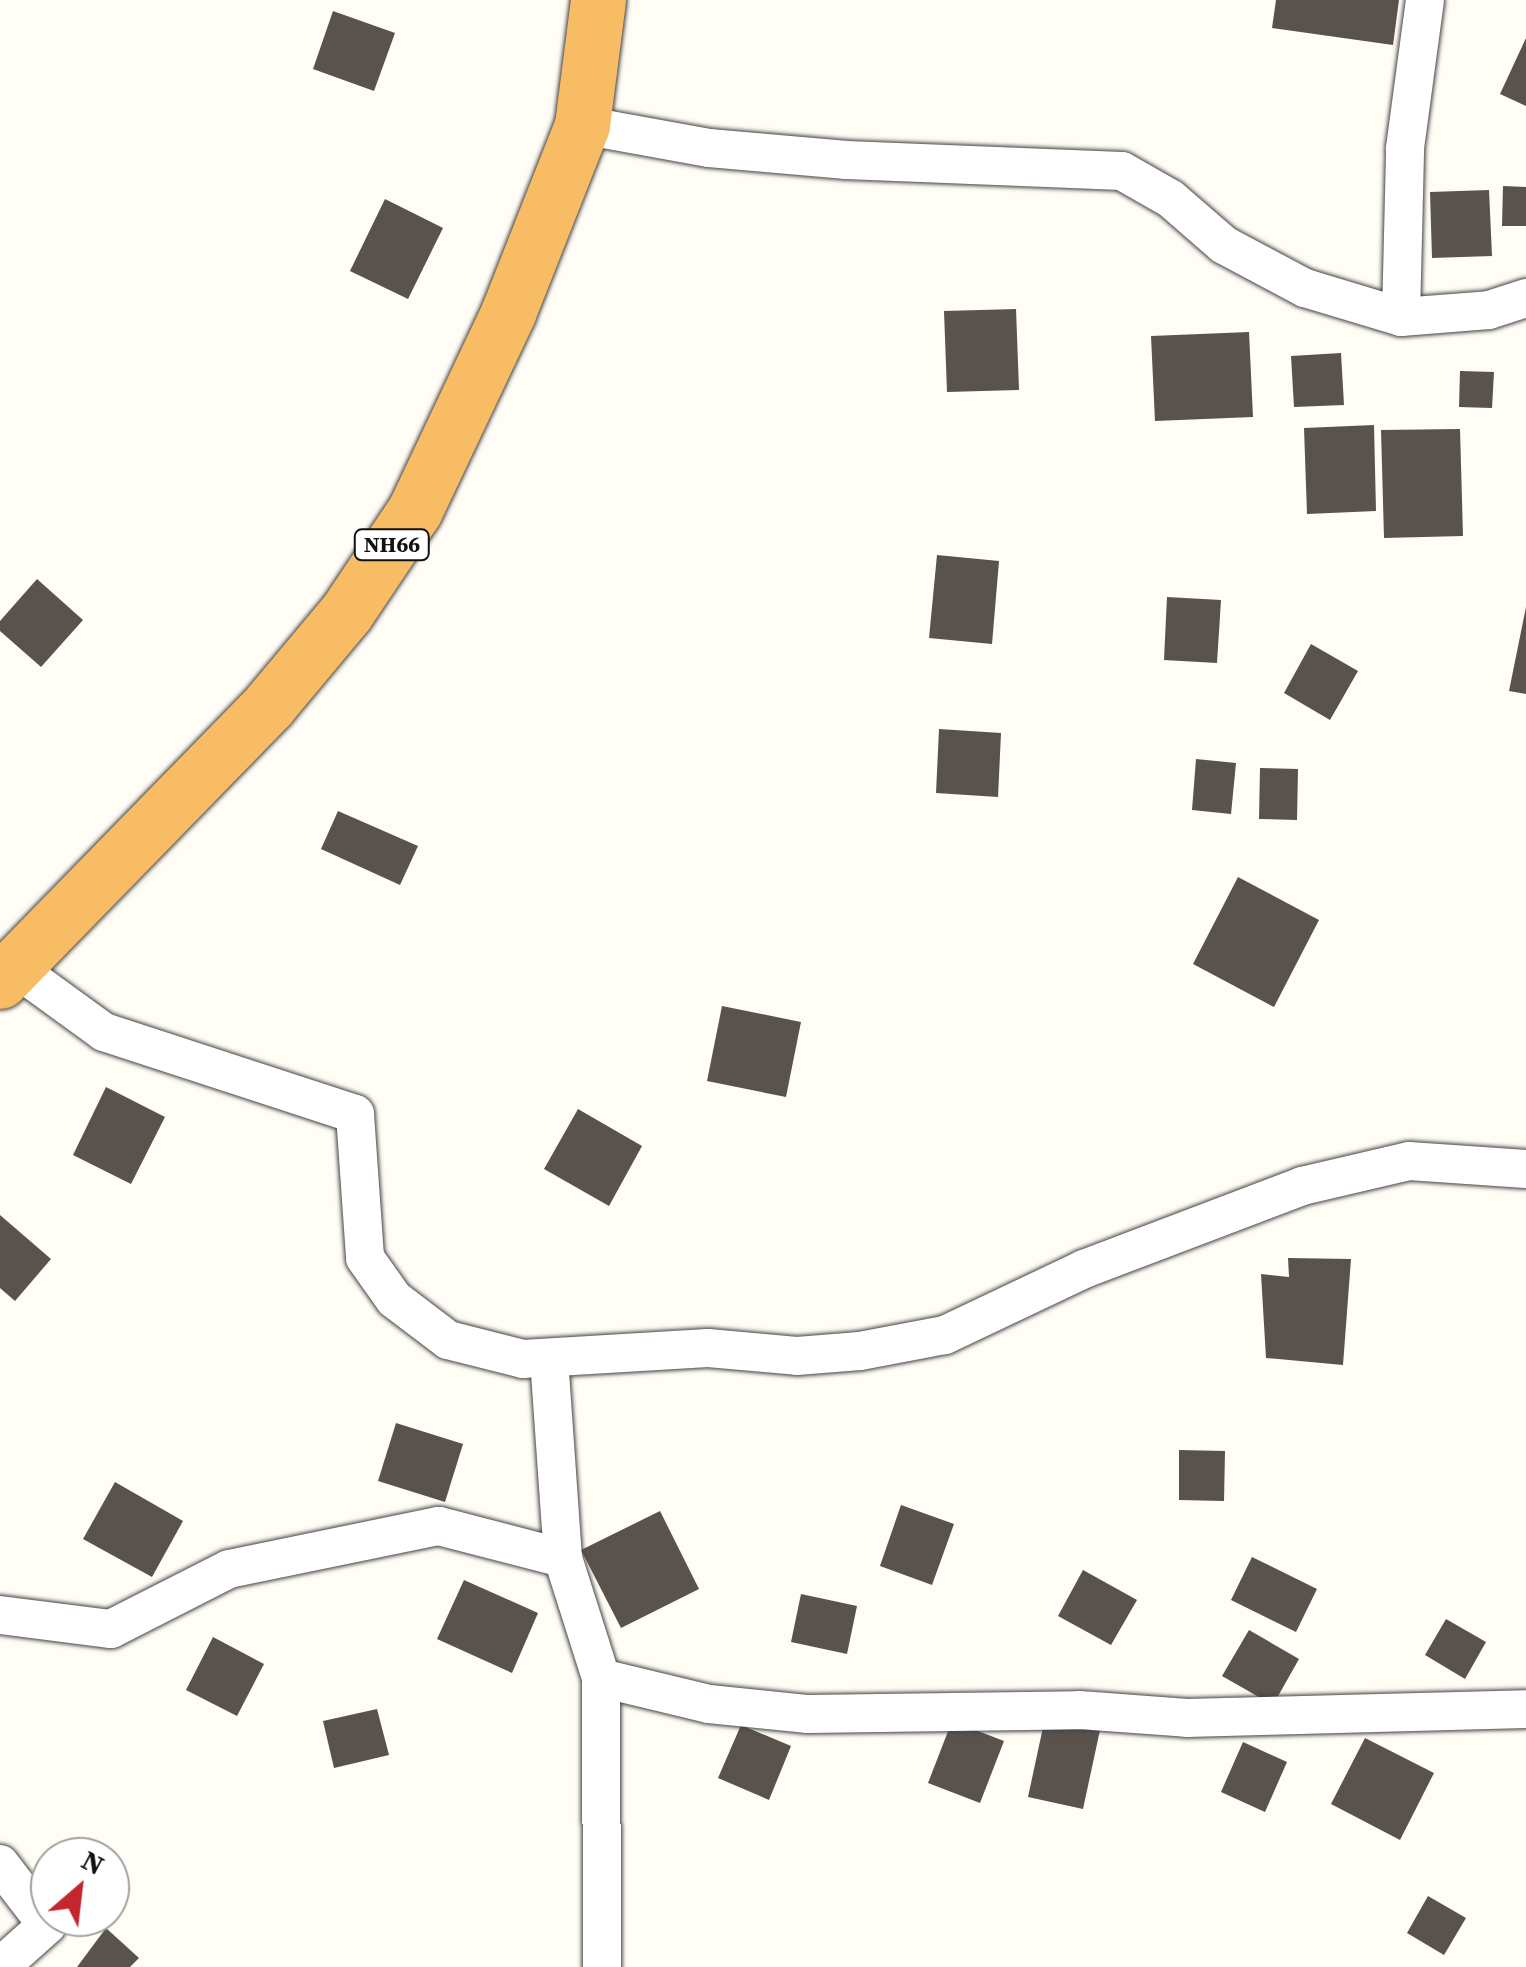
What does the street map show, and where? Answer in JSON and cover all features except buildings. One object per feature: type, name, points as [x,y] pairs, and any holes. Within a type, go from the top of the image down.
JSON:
[{"type":"highway","name":"NH66","points":[[6,974],[269,705],[346,613],[406,525],[508,313],[582,125],[598,0]]},
{"type":"street","points":[[1401,318],[1405,148],[1425,0]]},
{"type":"street","points":[[582,125],[709,148],[846,160],[1122,170],[1171,199],[1224,245],[1305,288],[1401,318],[1489,310],[1526,298]]},
{"type":"street","points":[[6,974],[104,1032],[356,1114],[365,1258],[394,1299],[448,1340],[523,1359],[708,1348],[797,1356],[877,1348],[945,1335],[1084,1269],[1302,1186],[1409,1161],[1526,1169]]},
{"type":"street","points":[[550,1358],[563,1558],[601,1678],[602,1967]]},
{"type":"street","points":[[0,1614],[111,1629],[229,1569],[440,1526],[563,1558]]},
{"type":"street","points":[[601,1678],[709,1704],[808,1714],[1078,1710],[1186,1718],[1526,1709]]},
{"type":"street","points":[[0,1864],[47,1925],[0,1967]]}]
